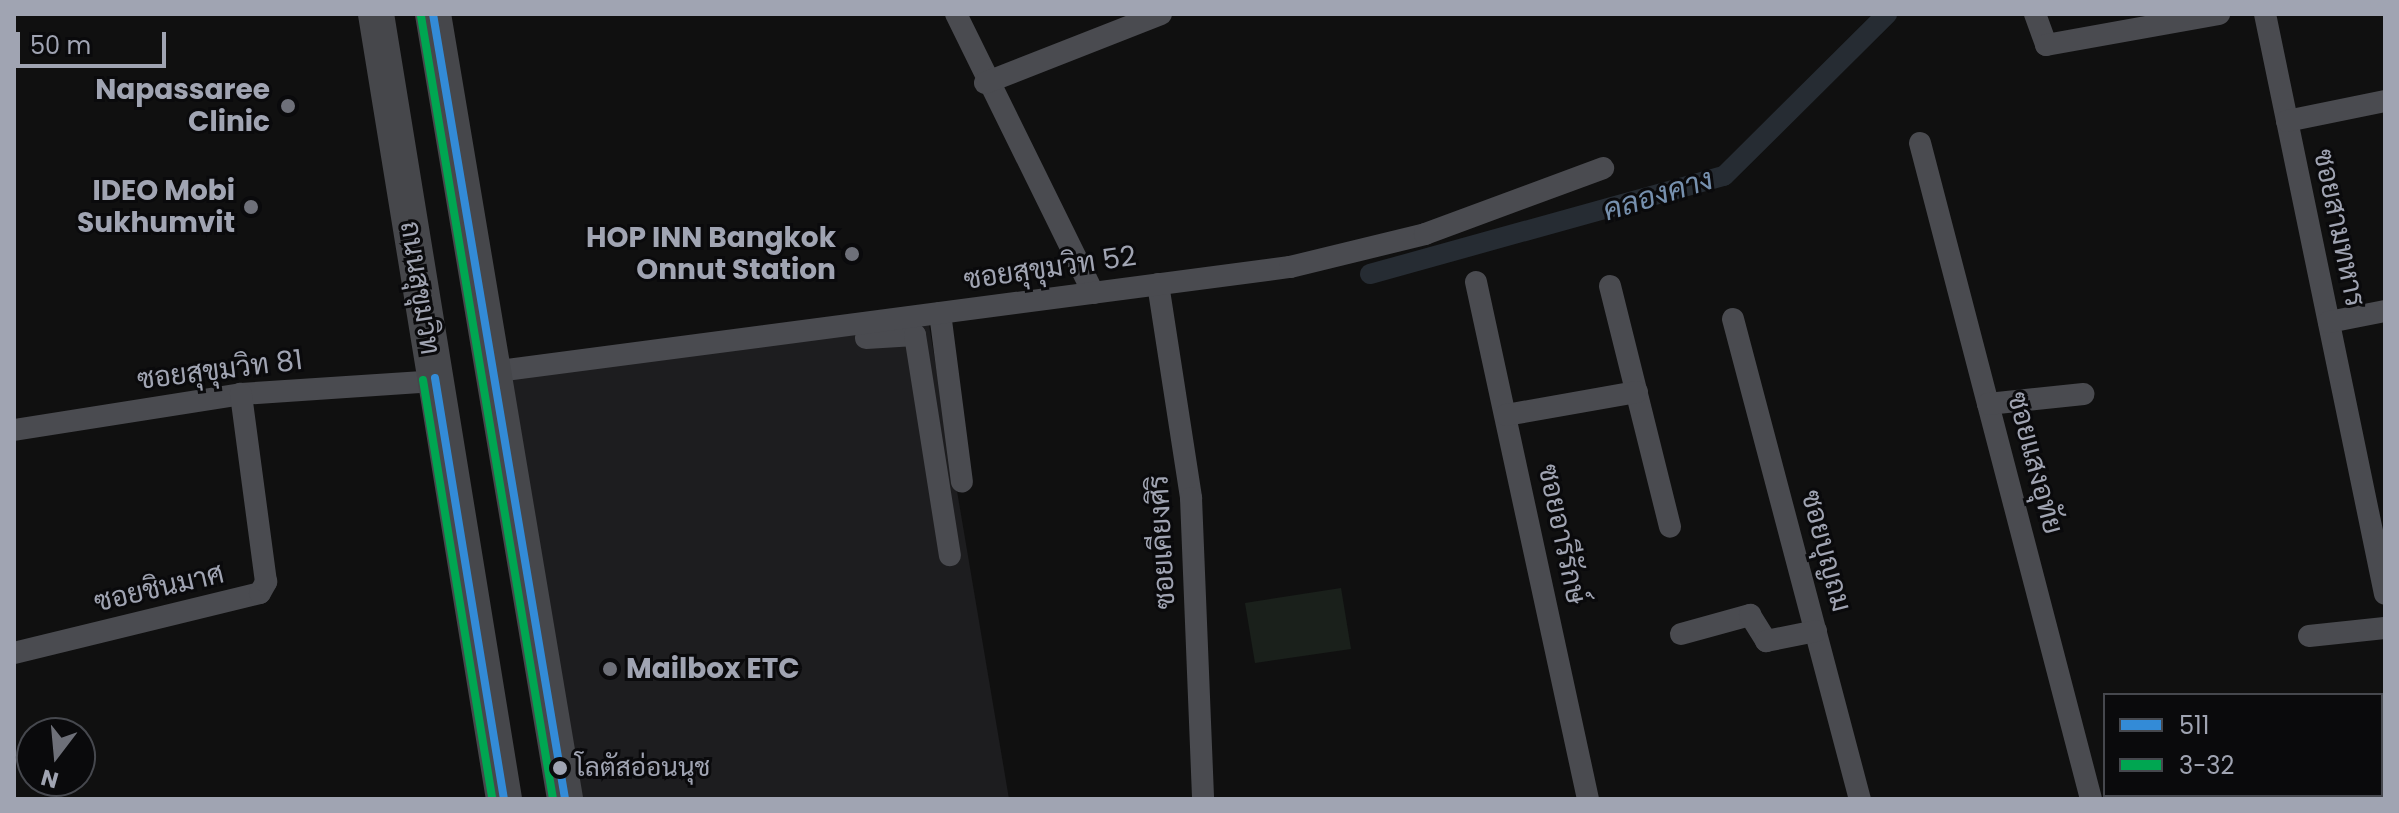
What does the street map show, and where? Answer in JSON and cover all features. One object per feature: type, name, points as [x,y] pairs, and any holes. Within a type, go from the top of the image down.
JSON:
[{"type":"main road","name":"ถนนสุขุมวิท","points":[[376,14],[504,799]]},
{"type":"main road","name":"ถนนสุขุมวิท","points":[[433,14],[565,799]]},
{"type":"main road","points":[[435,381],[491,372]]},
{"type":"street","points":[[956,14],[985,83],[1093,293]]},
{"type":"street","points":[[985,83],[1161,14]]},
{"type":"street","points":[[2035,14],[2046,45],[2219,14]]},
{"type":"street","name":"ซอยสามทหาร","points":[[2265,14],[2385,594]]},
{"type":"street","points":[[2287,121],[2385,101]]},
{"type":"street","name":"ซอยแสงอุทัย","points":[[1920,143],[2091,799]]},
{"type":"street","name":"ซอยสุขุมวิท 52","points":[[491,372],[1093,293],[1370,251],[1603,168]]},
{"type":"street","name":"ซอยอารีรักษ์","points":[[1476,282],[1588,799]]},
{"type":"street","name":"ซอยเคียงศิริ","points":[[1158,284],[1191,498],[1203,799]]},
{"type":"street","points":[[1610,286],[1670,527]]},
{"type":"street","points":[[2329,322],[2385,311]]},
{"type":"street","points":[[940,313],[962,482]]},
{"type":"street","name":"ซอยบุญถม","points":[[1733,319],[1860,799]]},
{"type":"street","points":[[866,338],[915,335],[950,555]]},
{"type":"street","name":"ซอยสุขุมวิท 81","points":[[14,430],[241,394],[435,381]]},
{"type":"street","points":[[1506,415],[1637,392]]},
{"type":"street","name":"ซอยชินมาศ","points":[[14,653],[260,593],[266,582],[241,394]]},
{"type":"street","points":[[1988,404],[2083,394]]},
{"type":"street","points":[[1681,634],[1750,615],[1766,641],[1816,631]]},
{"type":"street","points":[[2309,636],[2385,628]]},
{"type":"shaded area","points":[[929,325],[1009,799],[580,799],[501,380]]},
{"type":"shaded area","points":[[1341,588],[1351,649],[1255,663],[1245,603]]},
{"type":"waterway","name":"คลองคาง","points":[[1370,274],[1724,176],[1887,14]]},
{"type":"transit line","name":"511","points":[[433,14],[565,799]]},
{"type":"transit line","name":"3-32","points":[[421,16],[553,799]]},
{"type":"transit line","name":"511","points":[[435,378],[504,799]]},
{"type":"transit line","name":"3-32","points":[[423,380],[492,799]]},
{"type":"place","name":"Napassaree Clinic","points":[[288,106]]},
{"type":"place","name":"IDEO Mobi Sukhumvit","points":[[251,207]]},
{"type":"place","name":"HOP INN Bangkok Onnut Station","points":[[852,254]]},
{"type":"place","name":"Mailbox ETC","points":[[610,669]]},
{"type":"place","name":"โลตัสอ่อนนุช","points":[[560,768]]}]
